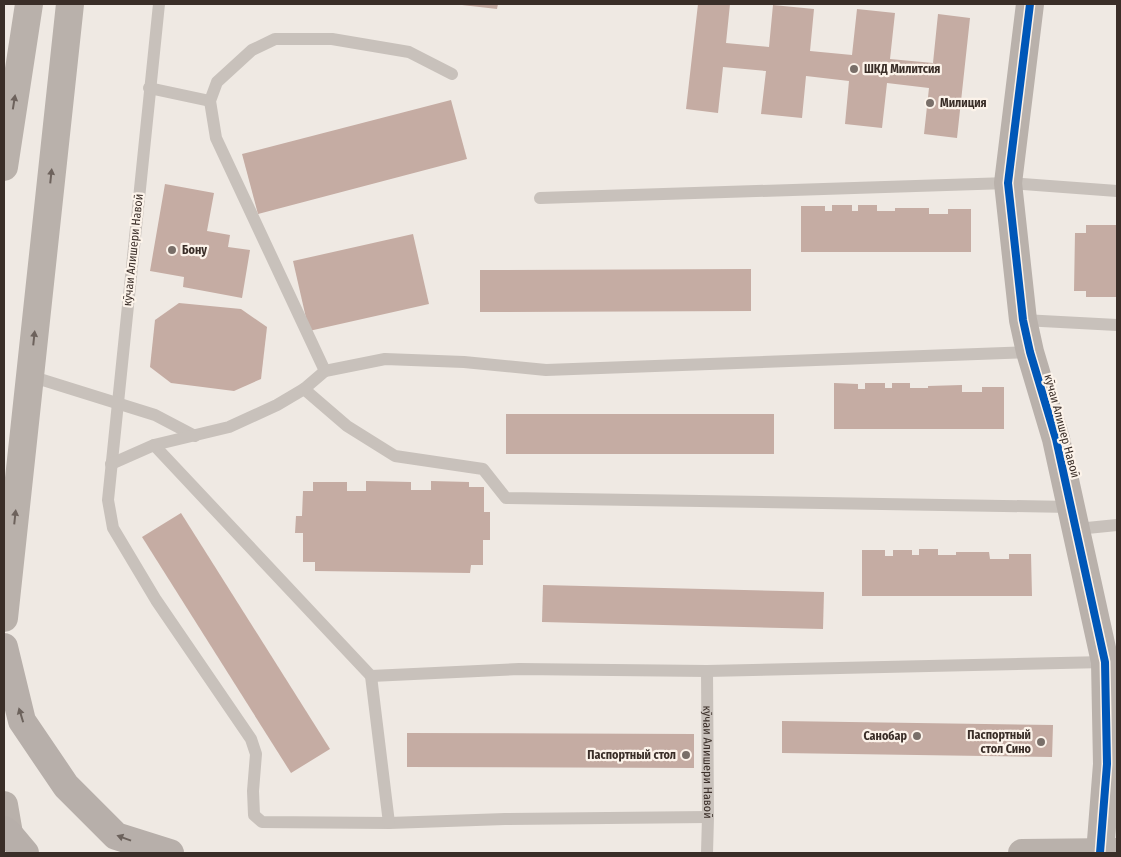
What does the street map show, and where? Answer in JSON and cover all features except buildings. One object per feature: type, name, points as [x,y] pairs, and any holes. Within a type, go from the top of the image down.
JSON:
[{"type":"main road","points":[[4,647],[22,721],[66,786],[116,836],[170,853]]},
{"type":"street","points":[[4,167],[29,4]]},
{"type":"street","points":[[4,618],[70,4]]},
{"type":"street","name":"кӯчаи Алишер Навоӣ","points":[[1030,4],[1008,183],[1023,320],[1030,352],[1056,439],[1104,662],[1112,764],[1100,853]]},
{"type":"street","points":[[4,806],[13,839]]},
{"type":"street","points":[[1022,853],[1117,852]]},
{"type":"lane","name":"кӯчаи Алишери Навоӣ","points":[[159,4],[154,36],[108,500],[113,528],[156,600],[252,739],[256,754],[253,791],[254,815],[262,822],[389,823],[505,819],[708,817]]},
{"type":"lane","points":[[325,371],[216,138],[210,100],[217,82],[252,50],[275,39],[332,39],[409,52],[452,74]]},
{"type":"lane","points":[[149,88],[210,100]]},
{"type":"lane","points":[[540,198],[1008,183],[1117,191]]},
{"type":"lane","points":[[1023,320],[1117,325]]},
{"type":"lane","points":[[111,464],[154,445],[229,427],[277,405],[304,389],[325,371],[385,359],[464,362],[546,370],[1030,352]]},
{"type":"lane","points":[[30,376],[155,415],[195,436]]},
{"type":"lane","points":[[304,389],[347,426],[395,456],[482,469],[506,498],[1074,518],[1117,524]]},
{"type":"lane","points":[[154,445],[371,676],[389,823]]},
{"type":"lane","points":[[371,676],[519,669],[707,671],[1104,662]]},
{"type":"lane","name":"кӯчаи Алишери Навоӣ","points":[[707,671],[707,853]]},
{"type":"cycle path","points":[[1030,4],[1008,183],[1023,320],[1030,352],[1056,439],[1105,662],[1107,764],[1100,853]]},
{"type":"place","name":"ШКД Милитсия","points":[[854,69]]},
{"type":"place","name":"Милиция","points":[[930,103]]},
{"type":"place","name":"Бону","points":[[172,250]]},
{"type":"place","name":"Санобар","points":[[917,736]]},
{"type":"place","name":"Паспортный стол Сино","points":[[1041,742]]},
{"type":"place","name":"Паспортный стол","points":[[686,755]]}]
